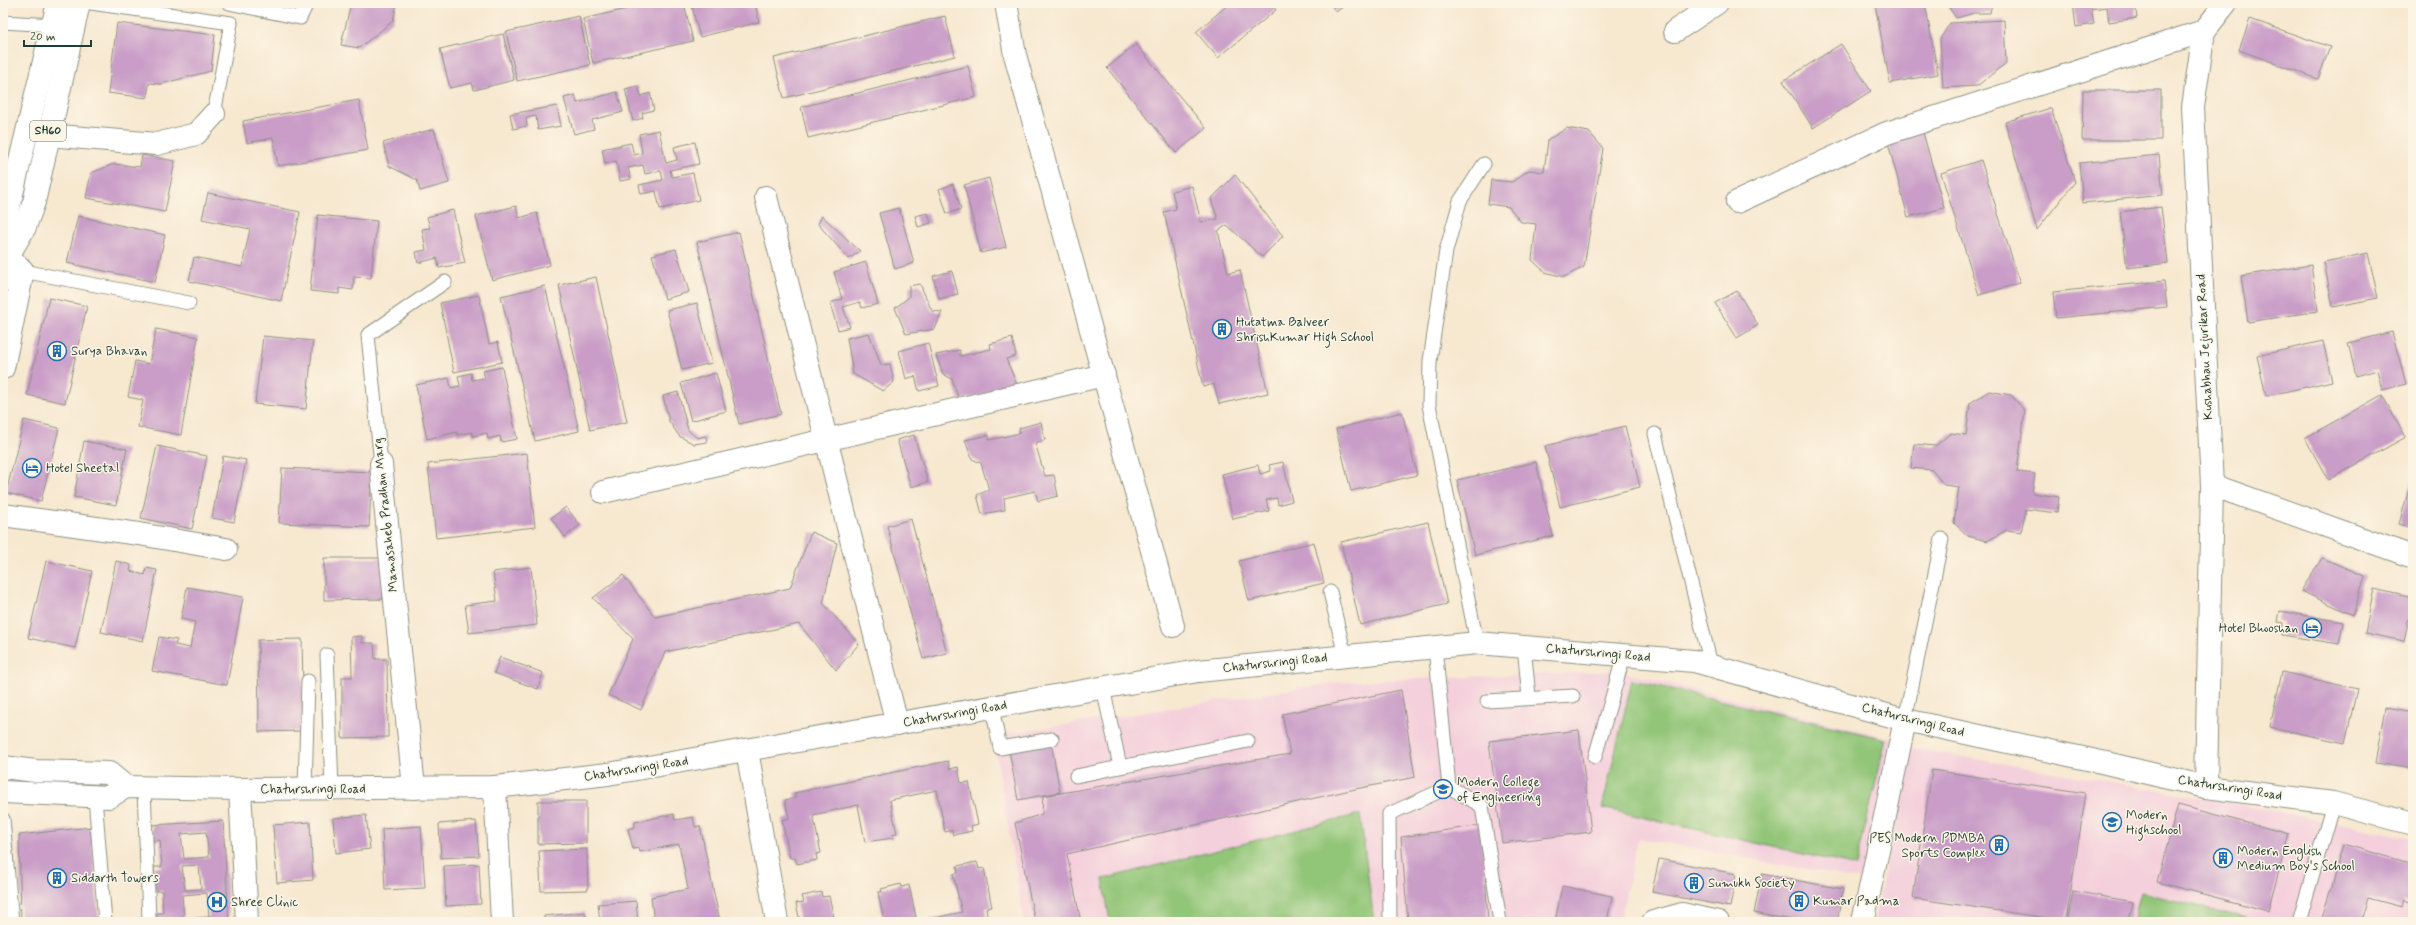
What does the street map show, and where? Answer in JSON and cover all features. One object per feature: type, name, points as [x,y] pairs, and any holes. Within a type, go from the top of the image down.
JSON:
[{"type":"street","name":"SH60","points":[[3,368],[12,260],[5,223],[7,198],[58,3]]},
{"type":"street","name":"SH60","points":[[3,281],[26,227],[34,202],[47,135],[79,3]]},
{"type":"street","points":[[1006,3],[1015,55],[1173,626]]},
{"type":"street","points":[[1675,31],[1717,3]]},
{"type":"street","name":"Kushabhau Jejurikar Road","points":[[2206,787],[2212,485],[2193,107],[2204,31],[2226,3]]},
{"type":"street","points":[[1737,202],[1887,133],[2204,31]]},
{"type":"street","points":[[47,135],[157,144],[196,134],[214,114]]},
{"type":"street","points":[[766,197],[897,724]]},
{"type":"street","points":[[7,198],[34,202]]},
{"type":"street","points":[[603,492],[1104,375]]},
{"type":"street","name":"Mamasaheb Pradhan Marg","points":[[381,464],[414,788]]},
{"type":"street","points":[[2212,485],[2413,557]]},
{"type":"street","points":[[3,515],[139,534],[226,549]]},
{"type":"street","name":"Chaturshringi Road","points":[[3,792],[109,797],[135,788],[240,790],[495,787],[608,774],[1198,671],[1477,643],[1694,661],[1905,720],[2106,763],[2206,787],[2333,802],[2413,824]]},
{"type":"street","points":[[1863,922],[1905,720]]},
{"type":"street","points":[[747,750],[777,922]]},
{"type":"street","points":[[3,767],[36,771],[109,773],[135,788]]},
{"type":"street","points":[[495,787],[502,922]]},
{"type":"street","points":[[240,790],[247,922]]},
{"type":"street","points":[[1653,922],[1682,914],[1718,922]]},
{"type":"lane","points":[[91,3],[231,23],[214,114]]},
{"type":"lane","points":[[229,3],[300,18],[307,3]]},
{"type":"lane","points":[[3,22],[53,24]]},
{"type":"lane","points":[[1477,643],[1429,405],[1430,361],[1446,251],[1460,201],[1484,164]]},
{"type":"lane","points":[[12,260],[189,303]]},
{"type":"lane","name":"Mamasaheb Pradhan Marg","points":[[381,464],[368,335],[445,282]]},
{"type":"lane","points":[[1655,434],[1711,665]]},
{"type":"lane","points":[[1905,720],[1942,539]]},
{"type":"lane","points":[[1330,592],[1345,656]]},
{"type":"lane","points":[[1435,647],[1449,787]]},
{"type":"lane","points":[[1524,647],[1529,697]]},
{"type":"lane","points":[[327,655],[332,789]]},
{"type":"lane","points":[[1595,757],[1624,655]]},
{"type":"lane","points":[[305,789],[308,681]]},
{"type":"lane","points":[[1103,688],[1120,766]]},
{"type":"lane","points":[[1487,701],[1529,697],[1573,696]]},
{"type":"lane","points":[[992,707],[1000,748],[1052,739]]},
{"type":"lane","points":[[1076,776],[1248,741]]},
{"type":"lane","points":[[1390,922],[1389,814],[1449,787]]},
{"type":"lane","points":[[1449,787],[1482,806],[1500,922]]},
{"type":"lane","points":[[135,788],[149,919]]},
{"type":"lane","points":[[95,797],[105,922]]},
{"type":"lane","points":[[2299,922],[2333,802]]},
{"type":"lane","points":[[3,818],[12,922]]},
{"type":"shaded area","name":"Modern College of Engineering","points":[[1619,671],[1895,739],[1864,880],[1638,838],[1620,922],[1024,922],[993,736],[1339,682]]},
{"type":"shaded area","name":"Modern Highschool","points":[[1910,748],[2246,805],[2413,839],[2413,922],[1874,922]]},
{"type":"green space","points":[[1632,680],[1886,739],[1856,866],[1602,808]]},
{"type":"green space","points":[[1360,814],[1374,922],[1110,922],[1103,879]]},
{"type":"green space","points":[[2141,892],[2262,922],[2133,922]]},
{"type":"building","points":[[351,3],[397,3],[393,21],[359,48],[341,45]]},
{"type":"building","points":[[653,3],[684,3],[693,41],[593,63],[583,19]]},
{"type":"building","points":[[691,3],[755,3],[759,22],[700,37]]},
{"type":"building","points":[[1230,3],[1270,3],[1276,10],[1218,58],[1196,32]]},
{"type":"building","points":[[1330,3],[1348,3],[1336,12]]},
{"type":"building","points":[[1925,3],[1938,74],[1890,83],[1875,4]]},
{"type":"building","points":[[1946,3],[1992,3],[1990,13],[1974,13],[1956,18]]},
{"type":"building","points":[[2073,3],[2135,3],[2137,18],[2109,22],[2107,7],[2091,9],[2094,24],[2076,27]]},
{"type":"building","points":[[579,16],[590,65],[517,81],[506,32]]},
{"type":"building","points":[[945,16],[955,56],[784,98],[774,58]]},
{"type":"building","points":[[2250,19],[2330,47],[2318,79],[2239,50]]},
{"type":"building","points":[[2004,20],[2006,63],[1977,86],[1943,88],[1940,39],[1950,23]]},
{"type":"building","points":[[117,23],[215,35],[211,71],[161,84],[149,83],[147,98],[108,93]]},
{"type":"building","points":[[503,34],[514,80],[474,90],[472,83],[450,88],[440,49]]},
{"type":"building","points":[[1136,44],[1206,128],[1176,153],[1107,68]]},
{"type":"building","points":[[1841,44],[1871,91],[1813,128],[1783,81]]},
{"type":"building","points":[[968,66],[976,97],[808,138],[801,107]]},
{"type":"building","points":[[638,86],[641,96],[650,93],[654,110],[642,113],[643,118],[633,121],[625,89]]},
{"type":"building","points":[[2083,90],[2161,90],[2161,140],[2082,140]]},
{"type":"building","points":[[617,92],[623,112],[592,120],[594,129],[574,134],[564,98],[575,95],[577,103]]},
{"type":"building","points":[[359,100],[368,150],[278,166],[273,138],[247,143],[243,121]]},
{"type":"building","points":[[557,106],[561,126],[538,130],[536,116],[526,118],[527,126],[513,129],[510,114]]},
{"type":"building","points":[[2051,108],[2075,182],[2037,230],[2005,122]]},
{"type":"building","points":[[1567,128],[1589,132],[1603,148],[1584,267],[1564,277],[1545,272],[1532,260],[1536,224],[1521,222],[1509,207],[1488,204],[1491,180],[1512,182],[1529,170],[1544,172],[1548,140]]},
{"type":"building","points":[[434,129],[449,183],[420,191],[417,180],[389,166],[383,143]]},
{"type":"building","points":[[1922,129],[1944,208],[1908,217],[1887,139]]},
{"type":"building","points":[[659,130],[666,163],[677,160],[674,147],[695,142],[699,164],[670,170],[672,177],[693,173],[699,200],[660,209],[656,191],[641,194],[639,185],[663,180],[661,171],[645,174],[643,165],[628,168],[631,179],[620,181],[616,161],[605,164],[602,149],[631,143],[634,155],[642,153],[639,134]]},
{"type":"building","points":[[142,155],[175,161],[165,212],[86,198],[91,173],[114,164],[140,167]]},
{"type":"building","points":[[2159,155],[2163,195],[2083,203],[2079,163]]},
{"type":"building","points":[[1981,160],[2020,283],[1979,295],[1941,173]]},
{"type":"building","name":"Hutatma Balveer ShrishKumar High School","points":[[1235,175],[1283,236],[1262,257],[1227,225],[1218,231],[1228,273],[1240,270],[1268,393],[1219,404],[1214,384],[1203,387],[1164,212],[1176,209],[1172,191],[1192,186],[1201,222],[1218,219],[1211,199]]},
{"type":"building","points":[[989,178],[1006,247],[981,253],[964,185]]},
{"type":"building","points":[[953,184],[961,209],[947,214],[939,189]]},
{"type":"building","points":[[208,193],[300,212],[281,301],[189,281],[194,257],[242,267],[250,229],[202,219]]},
{"type":"building","points":[[516,206],[519,218],[537,213],[550,265],[492,280],[476,216]]},
{"type":"building","points":[[2161,207],[2168,263],[2127,268],[2120,212]]},
{"type":"building","points":[[899,208],[914,263],[895,269],[879,213]]},
{"type":"building","points":[[453,210],[465,263],[439,268],[437,258],[418,263],[416,252],[426,250],[422,229],[430,228],[427,217]]},
{"type":"building","points":[[928,213],[931,223],[918,227],[915,216]]},
{"type":"building","points":[[318,215],[377,221],[371,278],[354,277],[353,290],[339,288],[339,294],[310,291]]},
{"type":"building","points":[[78,216],[165,235],[155,282],[67,263]]},
{"type":"building","points":[[822,216],[860,251],[849,259],[818,224]]},
{"type":"building","points":[[739,232],[781,414],[739,424],[697,242]]},
{"type":"building","points":[[676,249],[689,292],[665,299],[652,255]]},
{"type":"building","points":[[2368,253],[2378,298],[2333,307],[2324,262]]},
{"type":"building","points":[[866,262],[878,304],[862,308],[860,302],[843,307],[850,327],[838,330],[830,303],[842,299],[834,272]]},
{"type":"building","points":[[2311,265],[2318,311],[2248,322],[2241,276]]},
{"type":"building","points":[[952,271],[958,294],[939,299],[933,276]]},
{"type":"building","points":[[596,277],[627,422],[590,430],[559,285]]},
{"type":"building","points":[[2164,281],[2167,307],[2056,318],[2053,292]]},
{"type":"building","points":[[920,284],[932,311],[942,312],[935,329],[906,334],[895,308],[909,297],[909,286]]},
{"type":"building","points":[[545,286],[579,431],[535,441],[501,296]]},
{"type":"building","points":[[1737,291],[1758,325],[1737,338],[1715,303]]},
{"type":"building","points":[[479,295],[489,344],[498,342],[502,362],[454,372],[440,303]]},
{"type":"building","name":"Surya Bhavan","points":[[49,298],[87,306],[65,403],[27,395]]},
{"type":"building","points":[[697,303],[712,363],[682,370],[667,310]]},
{"type":"building","points":[[156,329],[198,337],[181,435],[138,427],[143,400],[128,397],[135,361],[149,364]]},
{"type":"building","points":[[2392,332],[2406,384],[2382,390],[2377,370],[2356,376],[2348,343]]},
{"type":"building","points":[[869,333],[881,365],[890,364],[894,382],[883,391],[853,374],[847,338]]},
{"type":"building","points":[[263,336],[313,341],[306,409],[255,404]]},
{"type":"building","points":[[1012,338],[1016,356],[1006,359],[1018,387],[959,400],[952,379],[943,374],[936,355],[960,350],[960,356],[991,349],[990,344]]},
{"type":"building","points":[[2323,341],[2332,381],[2266,396],[2257,356]]},
{"type":"building","points":[[928,343],[939,386],[919,391],[915,376],[906,379],[899,351]]},
{"type":"building","points":[[502,367],[517,439],[501,442],[500,436],[488,439],[487,433],[473,436],[472,432],[457,435],[457,432],[427,439],[416,385],[449,378],[451,388],[460,386],[458,376],[471,373],[472,380],[485,378],[483,371]]},
{"type":"building","points":[[716,373],[726,411],[691,421],[681,383]]},
{"type":"building","points":[[1989,391],[2011,395],[2025,411],[2017,472],[2035,474],[2032,493],[2059,497],[2057,513],[2026,509],[2021,532],[2007,530],[1987,541],[1968,536],[1954,523],[1959,487],[1944,485],[1932,470],[1911,468],[1914,444],[1935,446],[1951,433],[1966,435],[1970,403]]},
{"type":"building","points":[[678,392],[688,430],[697,438],[706,436],[707,442],[694,444],[679,436],[669,421],[663,396]]},
{"type":"building","points":[[2382,395],[2406,437],[2328,480],[2305,438]]},
{"type":"building","points":[[1402,412],[1417,475],[1351,491],[1336,429]]},
{"type":"building","points":[[24,420],[59,428],[41,501],[6,493]]},
{"type":"building","points":[[1041,422],[1045,440],[1035,443],[1045,476],[1054,475],[1058,496],[1038,501],[1035,491],[1004,498],[1005,510],[982,514],[977,495],[989,490],[981,463],[972,459],[965,440],[989,435],[989,440],[1020,433],[1019,428]]},
{"type":"building","points":[[1625,426],[1640,487],[1560,507],[1545,446]]},
{"type":"building","points":[[914,435],[928,482],[911,487],[897,440]]},
{"type":"building","points":[[84,441],[127,449],[116,505],[74,497]]},
{"type":"building","points":[[157,446],[207,456],[192,529],[141,518]]},
{"type":"building","points":[[527,453],[535,527],[436,538],[428,464]]},
{"type":"building","points":[[223,456],[246,460],[234,522],[212,518]]},
{"type":"building","points":[[1283,462],[1292,501],[1278,505],[1277,498],[1266,500],[1269,511],[1233,519],[1222,474],[1258,465],[1260,474],[1271,471],[1269,465]]},
{"type":"building","points":[[1536,462],[1553,536],[1475,555],[1457,480]]},
{"type":"building","points":[[282,468],[372,472],[369,527],[279,523]]},
{"type":"building","points":[[2413,475],[2413,528],[2399,524]]},
{"type":"building","points":[[566,507],[580,525],[565,537],[551,518]]},
{"type":"building","points":[[911,519],[947,653],[923,659],[887,526]]},
{"type":"building","points":[[1428,522],[1447,604],[1360,625],[1341,542]]},
{"type":"building","points":[[811,532],[837,543],[823,603],[859,644],[836,670],[799,624],[665,652],[641,710],[608,695],[633,639],[593,598],[623,575],[655,617],[790,588]]},
{"type":"building","points":[[1314,542],[1324,583],[1249,601],[1239,561]]},
{"type":"building","points":[[324,558],[383,558],[383,599],[324,600]]},
{"type":"building","points":[[2322,558],[2365,576],[2353,615],[2301,591]]},
{"type":"building","points":[[46,561],[92,571],[75,648],[28,638]]},
{"type":"building","points":[[116,561],[131,565],[130,571],[145,575],[146,568],[157,570],[143,641],[101,632]]},
{"type":"building","points":[[531,567],[537,625],[469,633],[465,605],[497,601],[493,572]]},
{"type":"building","points":[[187,587],[243,597],[227,685],[152,671],[159,637],[177,640],[175,645],[190,648],[195,622],[181,619]]},
{"type":"building","points":[[2374,589],[2413,598],[2404,641],[2365,633]]},
{"type":"building","name":"Hotel Bhooshan","points":[[2280,611],[2343,622],[2339,644],[2282,635],[2283,623],[2278,622]]},
{"type":"building","points":[[362,636],[362,643],[374,643],[375,659],[387,659],[388,737],[342,738],[342,677],[352,677],[351,637]]},
{"type":"building","points":[[302,639],[304,731],[259,732],[258,640]]},
{"type":"building","points":[[500,657],[543,673],[538,689],[494,673]]},
{"type":"building","points":[[2282,672],[2357,689],[2345,743],[2270,727]]},
{"type":"building","points":[[1401,690],[1415,777],[1346,791],[1067,854],[1081,922],[1035,922],[1015,823],[1042,814],[1043,796],[1290,754],[1282,714]]},
{"type":"building","points":[[2385,708],[2413,713],[2413,769],[2375,763]]},
{"type":"building","points":[[1579,730],[1591,832],[1502,843],[1489,741]]},
{"type":"building","points":[[1051,742],[1060,792],[1018,800],[1009,750]]},
{"type":"building","points":[[948,761],[950,769],[958,767],[961,783],[969,782],[978,824],[971,826],[972,831],[953,835],[952,830],[945,832],[937,790],[890,800],[897,834],[892,835],[893,838],[865,842],[858,805],[813,815],[821,853],[816,854],[817,860],[797,864],[795,858],[790,858],[782,820],[789,818],[785,800],[796,798],[794,793]]},
{"type":"building","name":"PES Modern PDMBA Sports Complex","points":[[1932,770],[2086,793],[2066,921],[1913,898]]},
{"type":"building","points":[[538,801],[586,801],[586,843],[538,844]]},
{"type":"building","name":"Modern English Medium Boy's School","points":[[2178,805],[2289,834],[2268,911],[2157,882]]},
{"type":"building","points":[[674,814],[675,820],[693,817],[695,827],[700,826],[720,922],[654,922],[651,897],[688,889],[679,844],[640,852],[639,848],[633,849],[628,829],[635,827],[635,822]]},
{"type":"building","points":[[366,815],[370,849],[336,853],[333,818]]},
{"type":"building","points":[[223,821],[229,922],[157,922],[157,913],[163,913],[162,891],[156,891],[154,867],[162,867],[160,840],[153,841],[152,825]],"holes":[[[206,832],[209,857],[184,859],[181,834]],[[199,865],[201,889],[185,890],[182,866]],[[207,893],[209,917],[184,919],[182,895]]]},
{"type":"building","points":[[476,821],[479,856],[441,858],[439,824]]},
{"type":"building","points":[[310,822],[313,880],[277,883],[273,825]]},
{"type":"building","points":[[1482,825],[1488,922],[1408,922],[1401,837]]},
{"type":"building","points":[[421,826],[425,888],[385,890],[382,829]]},
{"type":"building","name":"Siddarth Towers","points":[[91,827],[99,922],[21,922],[19,835]]},
{"type":"building","points":[[2343,844],[2413,864],[2413,903],[2404,900],[2402,907],[2368,898],[2361,922],[2321,922]]},
{"type":"building","points":[[587,849],[588,890],[541,891],[539,851]]},
{"type":"building","name":"Sumukh Society","points":[[1659,859],[1736,874],[1730,907],[1652,892]]},
{"type":"building","points":[[977,862],[979,869],[984,868],[992,907],[986,908],[988,922],[917,922],[962,912],[953,874],[958,873],[957,866]]},
{"type":"building","points":[[479,864],[481,904],[446,906],[444,866]]},
{"type":"building","name":"Kumar Padma","points":[[1762,874],[1843,889],[1837,922],[1804,922],[1754,913]]},
{"type":"building","points":[[901,884],[902,887],[909,885],[917,922],[884,922],[878,892],[882,892],[881,889]]},
{"type":"building","points":[[1562,886],[1612,896],[1607,922],[1555,922]]},
{"type":"building","points":[[2073,891],[2133,902],[2129,922],[2067,922]]},
{"type":"building","points":[[821,892],[822,897],[829,896],[835,922],[800,922],[796,903],[804,902],[802,896]]},
{"type":"building","points":[[636,901],[638,922],[600,922],[598,904]]},
{"type":"building","points":[[585,912],[586,922],[544,922],[544,916]]},
{"type":"place","name":"Hutatma Balveer ShrishKumar High School","points":[[1222,329]]},
{"type":"place","name":"Surya Bhavan","points":[[57,351]]},
{"type":"place","name":"Hotel Sheetal","points":[[32,468]]},
{"type":"place","name":"Hotel Bhooshan","points":[[2312,628]]},
{"type":"place","name":"Modern College of Engineering","points":[[1443,789]]},
{"type":"place","name":"Modern Highschool","points":[[2112,822]]},
{"type":"place","name":"PES Modern PDMBA Sports Complex","points":[[1999,845]]},
{"type":"place","name":"Modern English Medium Boy's School","points":[[2223,858]]},
{"type":"place","name":"Siddarth Towers","points":[[57,878]]},
{"type":"place","name":"Sumukh Society","points":[[1694,883]]},
{"type":"place","name":"Kumar Padma","points":[[1799,901]]},
{"type":"place","name":"Shree Clinic","points":[[217,902]]}]
